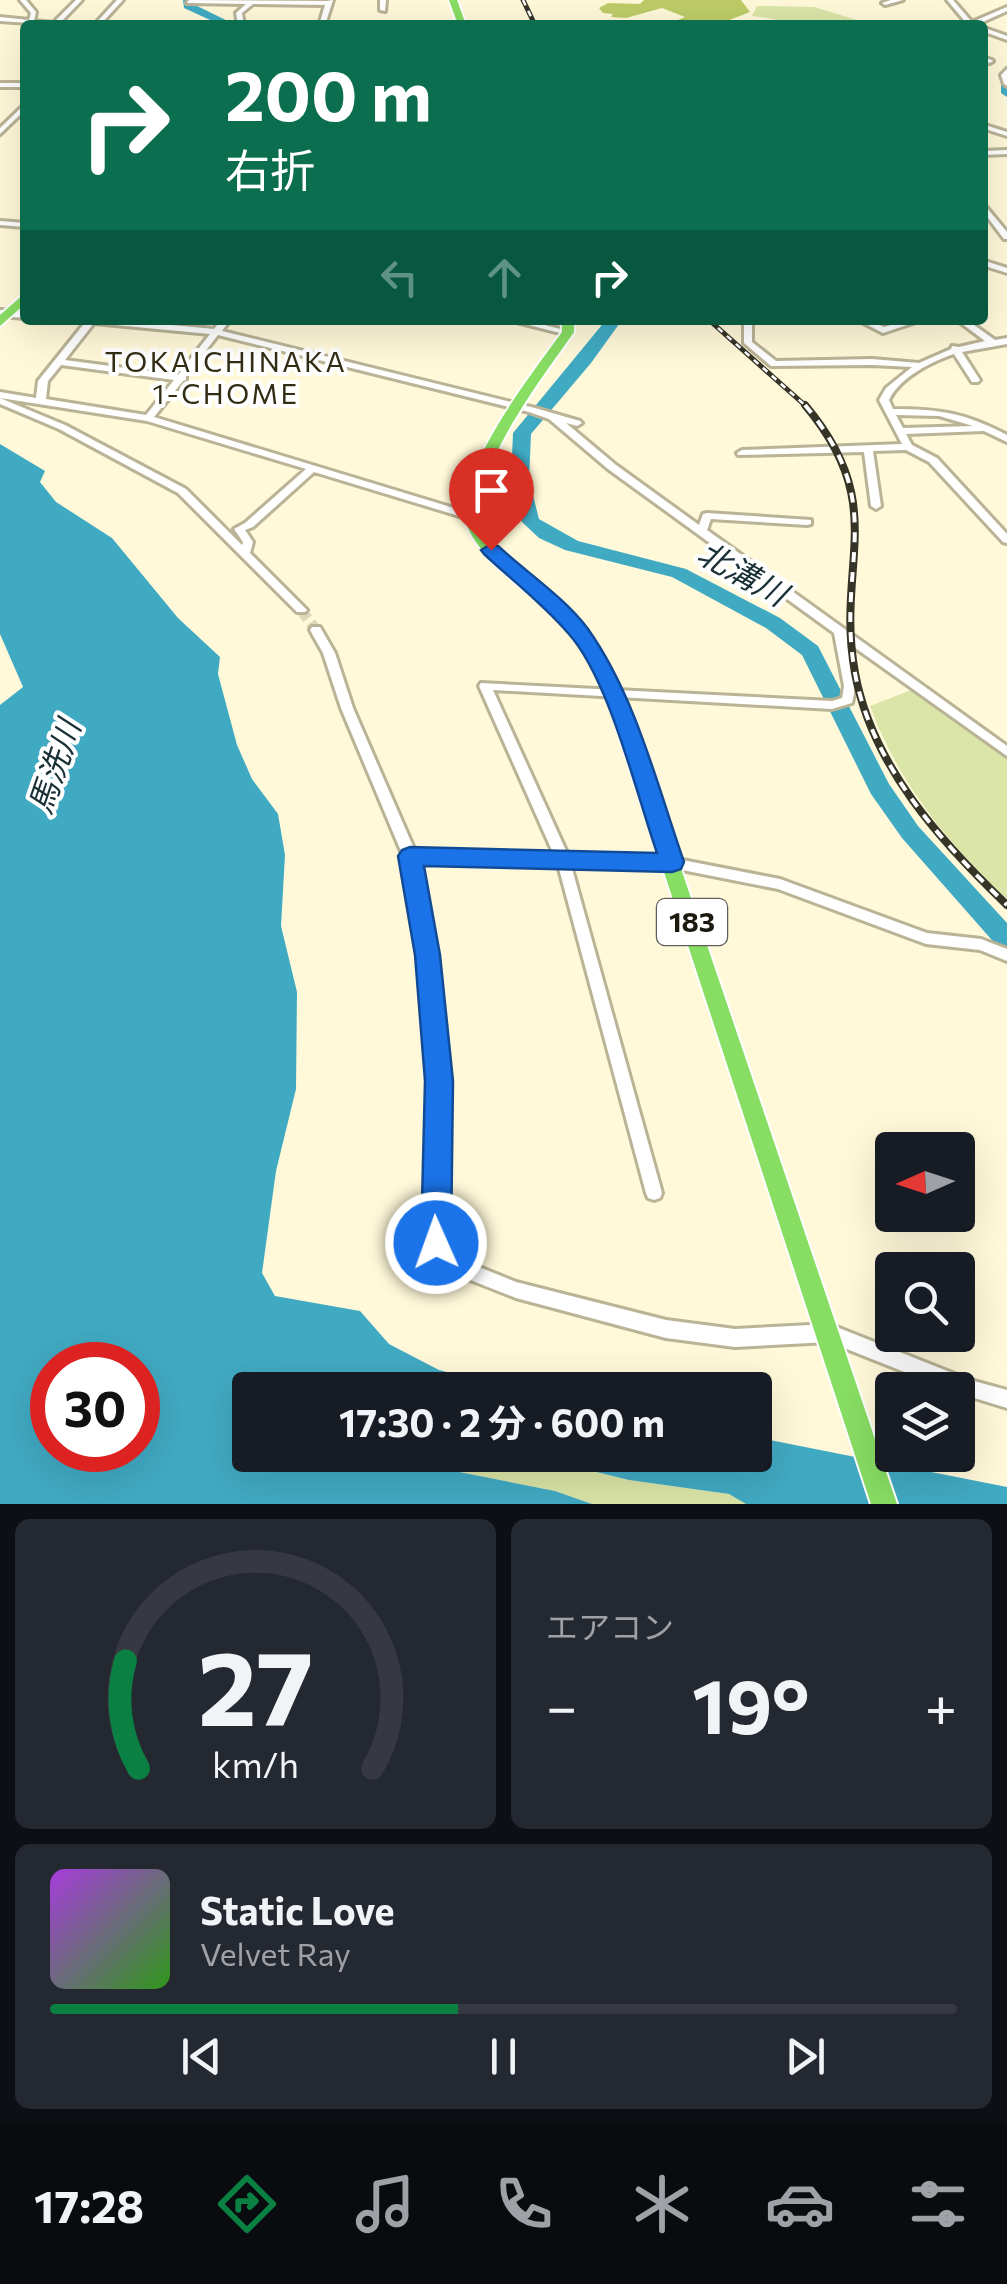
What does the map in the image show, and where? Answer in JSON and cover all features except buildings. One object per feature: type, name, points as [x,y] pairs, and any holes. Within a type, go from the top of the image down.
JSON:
[{"type":"highway","points":[[473,517],[485,469],[515,406],[568,326]]},
{"type":"highway","name":"183","points":[[473,517],[479,536],[491,550],[578,630],[613,692],[884,1504]]},
{"type":"street","points":[[0,19],[32,20],[34,14],[23,0]]},
{"type":"street","points":[[60,20],[79,0]]},
{"type":"street","points":[[102,20],[120,0]]},
{"type":"street","points":[[382,10],[383,0]]},
{"type":"street","points":[[885,4],[900,0]]},
{"type":"street","points":[[950,0],[967,20]]},
{"type":"street","points":[[188,2],[330,2]]},
{"type":"street","points":[[240,20],[238,13],[252,2]]},
{"type":"street","points":[[982,20],[1007,9]]},
{"type":"street","points":[[1007,70],[1007,84]]},
{"type":"street","points":[[0,132],[20,111]]},
{"type":"street","points":[[988,212],[1007,237]]},
{"type":"street","points":[[41,399],[44,380],[88,325]]},
{"type":"street","points":[[144,325],[216,332],[577,423]]},
{"type":"street","points":[[148,418],[222,325]]},
{"type":"street","points":[[748,325],[748,343],[774,364],[872,362],[916,366]]},
{"type":"street","points":[[872,325],[882,330],[900,325]]},
{"type":"street","points":[[968,325],[994,342]]},
{"type":"street","points":[[908,447],[884,400],[886,392],[916,366],[955,348],[1007,341]]},
{"type":"street","points":[[955,348],[975,380]]},
{"type":"street","points":[[58,362],[183,378]]},
{"type":"street","points":[[0,398],[41,399],[148,418],[473,517]]},
{"type":"street","points":[[0,398],[182,491],[301,610]]},
{"type":"street","points":[[891,412],[945,411],[969,417],[1007,439]]},
{"type":"street","points":[[549,416],[612,467],[1007,752]]},
{"type":"street","points":[[901,432],[986,428]]},
{"type":"street","points":[[742,452],[908,447],[934,460],[1007,540]]},
{"type":"street","points":[[868,448],[876,506]]},
{"type":"street","points":[[244,555],[248,542],[239,529],[314,467]]},
{"type":"street","points":[[702,530],[707,516],[807,522]]},
{"type":"street","points":[[316,630],[329,653],[347,708],[410,856],[428,955],[439,1081],[436,1243],[451,1264],[516,1290],[666,1329],[735,1338],[829,1332],[970,1389],[1007,1399]]},
{"type":"street","points":[[654,1194],[563,858],[486,686],[832,705],[848,700],[850,686],[839,630]]},
{"type":"street","points":[[410,856],[672,862],[780,884],[926,938],[982,945],[1007,955]]},
{"type":"green space","points":[[644,0],[741,0],[750,12],[729,20],[678,20],[685,17],[662,8],[626,18],[611,17],[613,14],[603,13],[599,8],[608,3],[640,4]]},
{"type":"green space","points":[[757,6],[814,7],[857,20],[774,20],[752,16]]},
{"type":"green space","points":[[914,689],[1007,758],[1007,899],[945,834],[910,786],[882,734],[870,706]]},
{"type":"green space","points":[[459,1472],[596,1472],[729,1494],[746,1504],[592,1504],[555,1491]]},
{"type":"water","name":"馬洗川","points":[[0,444],[45,471],[40,482],[56,502],[112,538],[178,618],[220,657],[218,674],[237,745],[252,779],[278,814],[285,855],[281,926],[297,992],[296,1089],[276,1171],[262,1273],[275,1296],[360,1311],[389,1344],[447,1372],[232,1372],[232,1472],[459,1472],[555,1491],[592,1504],[0,1504],[0,705],[23,687],[0,634]]},
{"type":"water","points":[[772,1440],[875,1461],[875,1472],[931,1472],[1007,1487],[1007,1504],[746,1504],[729,1494],[596,1472],[772,1472]]},
{"type":"waterway","name":"北溝川","points":[[188,0],[188,6],[219,20]]},
{"type":"waterway","points":[[1007,82],[1007,93]]},
{"type":"waterway","name":"北溝川","points":[[610,325],[522,433],[520,480],[531,522],[572,546],[679,573],[773,623],[811,651],[879,788],[910,832],[1007,940]]},
{"type":"tunnel","points":[[301,610],[316,630]]},
{"type":"railway","points":[[523,0],[533,20]]},
{"type":"railway","points":[[715,325],[805,406]]},
{"type":"railway","points":[[805,406],[831,441],[846,474],[853,506],[851,634],[855,673],[877,740],[893,771],[934,828],[1007,905]]},
{"type":"district","name":"TOKAICHINAKA 1-CHOME","points":[[226,378]]},
{"type":"route","points":[[436,1243],[439,1081],[428,955],[410,856],[672,862],[613,692],[593,653],[578,630],[491,550]]}]
